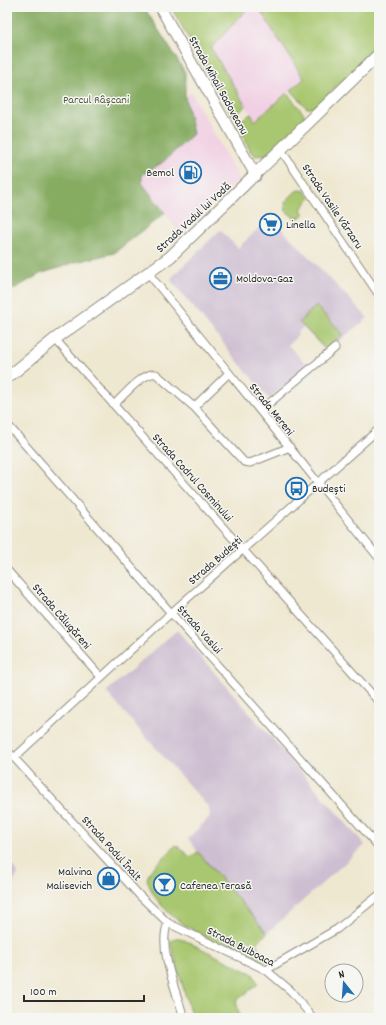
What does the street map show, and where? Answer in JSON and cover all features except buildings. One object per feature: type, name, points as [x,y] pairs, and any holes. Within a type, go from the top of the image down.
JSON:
[{"type":"main road","name":"Strada Mihail Sadoveanu","points":[[160,7],[242,155],[256,176]]},
{"type":"main road","name":"Strada Vadul lui Vodă","points":[[7,378],[55,339],[149,274],[170,257],[256,176],[379,54]]},
{"type":"street","name":"Strada Vasile Vărzaru","points":[[281,150],[379,295]]},
{"type":"street","name":"Strada Mereni","points":[[149,274],[379,558]]},
{"type":"street","name":"Strada Codrul Cosminului","points":[[55,339],[379,702]]},
{"type":"street","points":[[260,411],[335,348]]},
{"type":"street","points":[[114,405],[145,376],[152,373],[156,374],[194,407],[244,462],[250,463],[290,447]]},
{"type":"street","points":[[194,407],[229,373]]},
{"type":"street","name":"Strada Vaslui","points":[[7,424],[171,613],[379,846]]},
{"type":"street","name":"Strada Budești","points":[[15,757],[171,613],[379,429]]},
{"type":"street","name":"Strada Călugăreni","points":[[7,570],[101,677]]},
{"type":"street","name":"Strada Podul Înalt","points":[[7,750],[15,757],[140,896],[168,923]]},
{"type":"street","points":[[266,970],[337,929],[379,895]]},
{"type":"street","points":[[168,923],[164,934],[164,941],[171,973],[184,1018]]},
{"type":"street","name":"Strada Bulboaca","points":[[168,923],[266,970],[291,991],[313,1018]]},
{"type":"shaded area","points":[[249,7],[258,7],[304,79],[255,121],[211,48]]},
{"type":"shaded area","points":[[191,92],[239,179],[180,233],[142,183],[142,175],[163,162],[193,134],[185,97]]},
{"type":"shaded area","points":[[270,217],[368,318],[326,351],[303,327],[297,333],[298,335],[288,345],[308,366],[269,399],[170,279],[220,230],[238,248]]},
{"type":"shaded area","points":[[176,631],[178,631],[365,845],[267,933],[207,865],[188,838],[208,819],[210,816],[209,808],[106,692]]},
{"type":"shaded area","points":[[7,859],[18,873],[7,898]]},
{"type":"green space","name":"Parcul Râșcani","points":[[7,7],[144,7],[185,72],[185,97],[193,134],[163,162],[142,175],[142,183],[165,213],[114,253],[76,262],[40,274],[7,293]]},
{"type":"green space","points":[[171,7],[249,7],[211,48],[246,106],[233,116]]},
{"type":"green space","points":[[258,7],[379,7],[379,45],[317,105],[307,108],[291,90],[304,79]]},
{"type":"green space","points":[[287,93],[304,114],[304,118],[267,154],[256,156],[251,152],[236,123],[251,114],[255,121]]},
{"type":"green space","points":[[296,191],[305,191],[310,198],[301,209],[304,215],[296,219],[286,211],[285,202]]},
{"type":"green space","points":[[316,306],[343,334],[326,350],[299,322]]},
{"type":"green space","points":[[176,845],[190,857],[198,852],[267,933],[256,944],[269,961],[258,963],[203,936],[175,918],[163,907],[154,894],[147,879],[150,871]]},
{"type":"green space","points":[[176,938],[180,938],[253,974],[258,984],[236,1001],[240,1018],[192,1018],[170,942]]},
{"type":"place","name":"Bemol","points":[[190,172]]},
{"type":"place","name":"Linella","points":[[270,224]]},
{"type":"place","name":"Moldova-Gaz","points":[[221,278]]},
{"type":"place","name":"Budești","points":[[296,488]]},
{"type":"place","name":"Malvina Malisevich","points":[[108,878]]},
{"type":"place","name":"Cafenea Terasă","points":[[164,885]]}]
